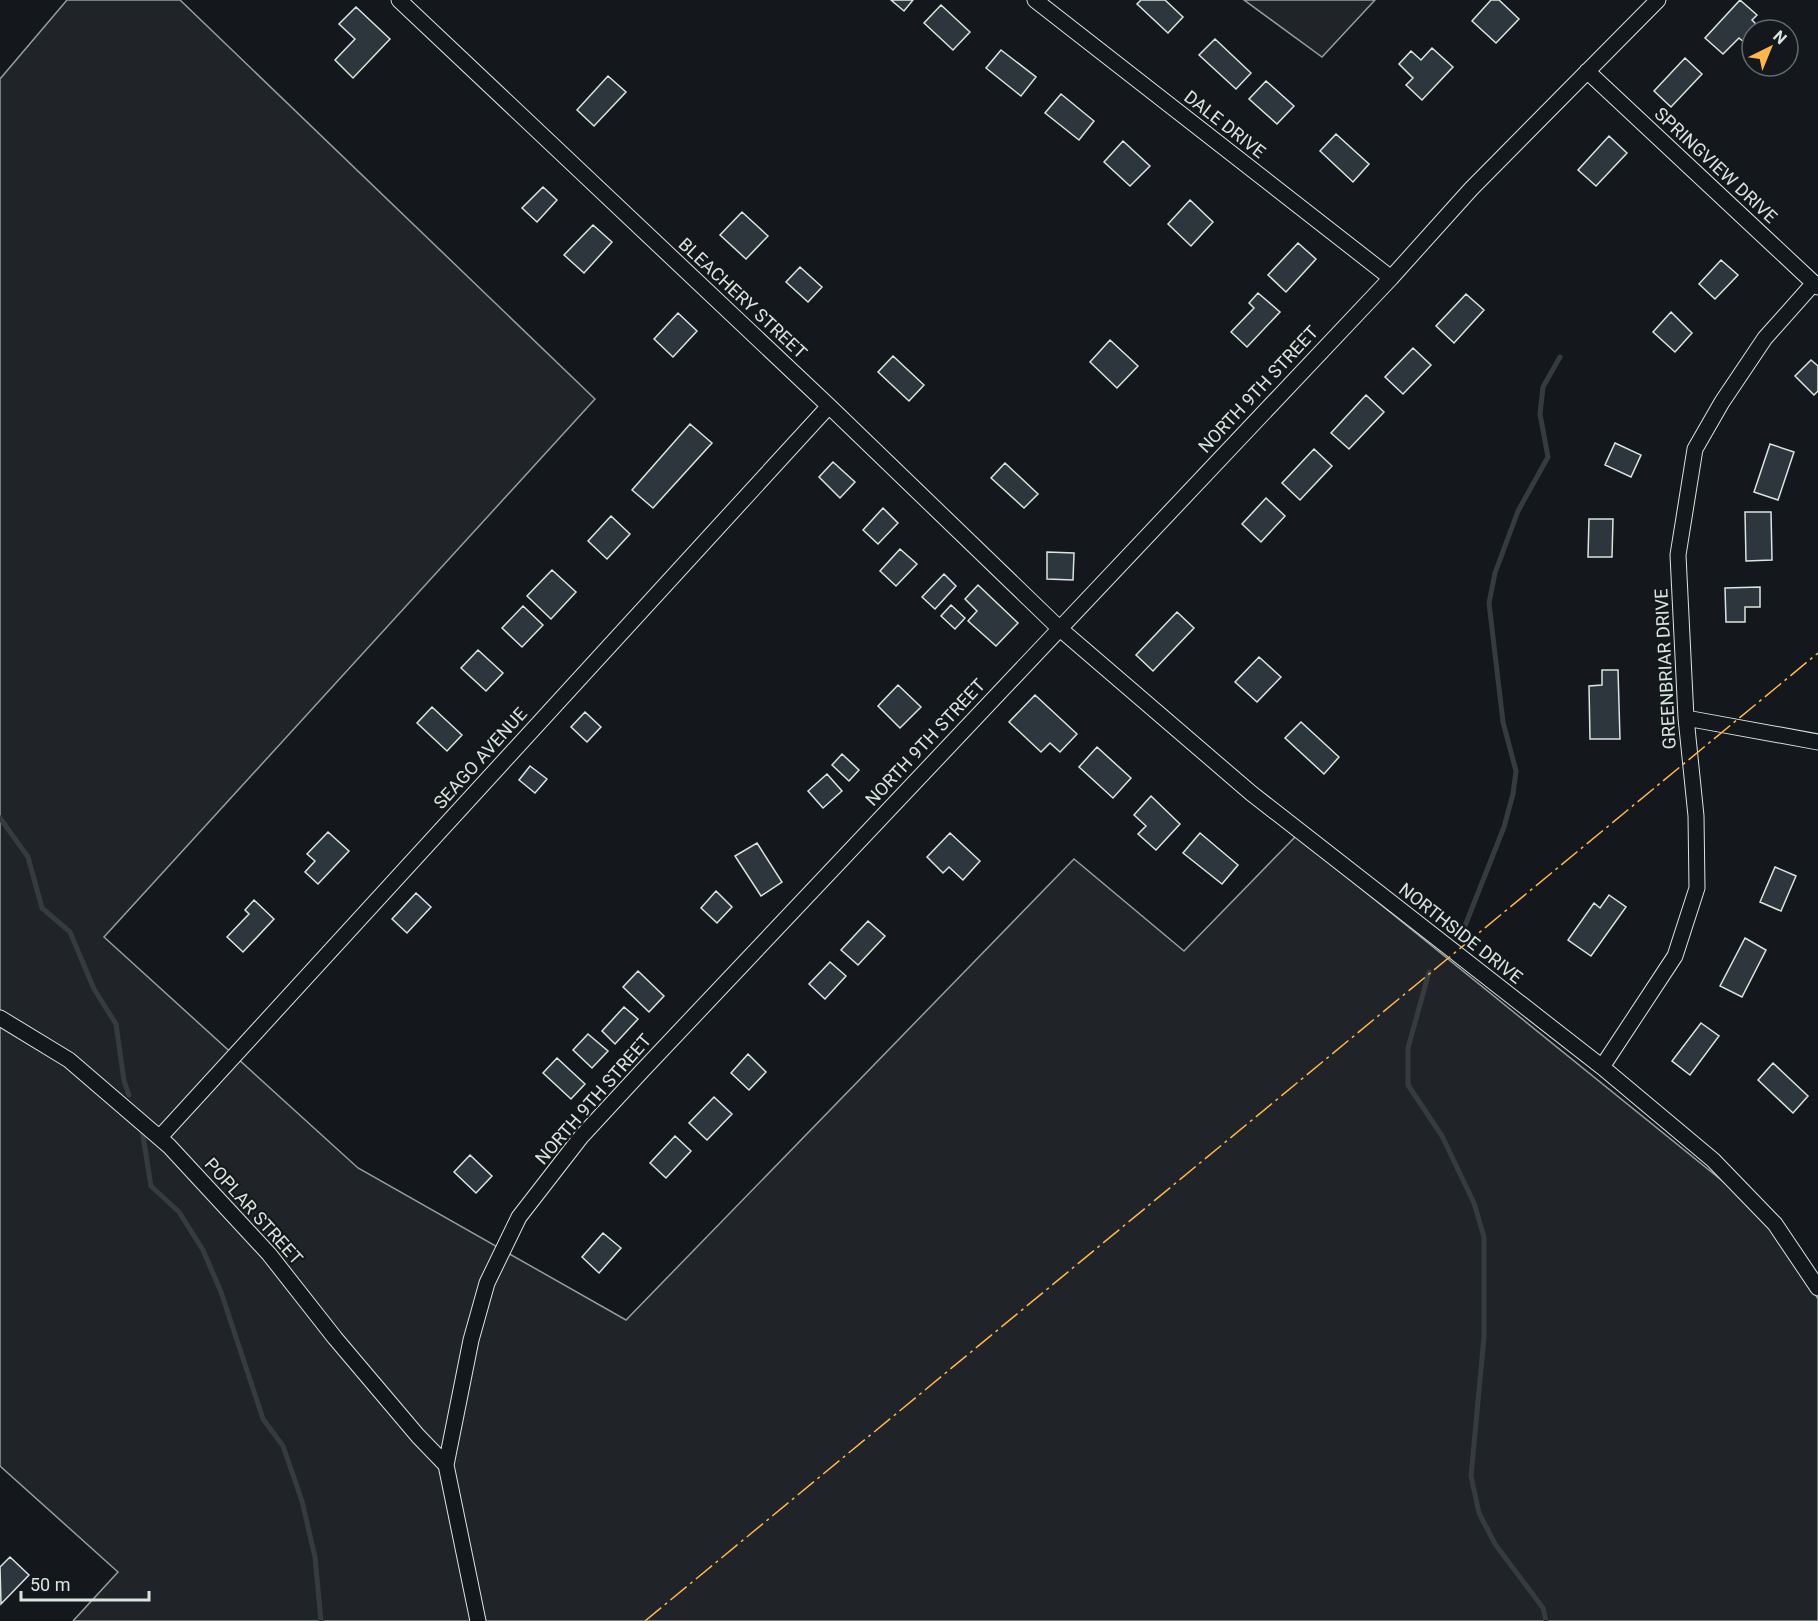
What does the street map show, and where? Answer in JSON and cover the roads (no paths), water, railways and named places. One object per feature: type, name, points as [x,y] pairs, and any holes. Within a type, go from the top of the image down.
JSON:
[{"type":"street","name":"BLEACHERY STREET","points":[[399,0],[829,406],[1059,628]]},
{"type":"street","name":"DALE DRIVE","points":[[1035,0],[1390,278]]},
{"type":"street","name":"NORTH 9TH STREET","points":[[478,1621],[446,1465],[471,1340],[486,1283],[519,1217],[588,1129],[1390,278],[1471,189],[1658,0]]},
{"type":"street","name":"SPRINGVIEW DRIVE","points":[[1587,71],[1816,285]]},
{"type":"street","name":"GREENBRIAR DRIVE","points":[[1602,1067],[1675,956],[1697,888],[1696,816],[1686,718],[1678,555],[1695,449],[1722,402],[1765,338],[1816,285]]},
{"type":"street","name":"SEAGO AVENUE","points":[[159,1137],[829,406]]},
{"type":"street","name":"NORTHSIDE DRIVE","points":[[1059,628],[1251,793],[1602,1067],[1713,1160],[1775,1224],[1818,1288]]},
{"type":"street","points":[[1686,718],[1818,742]]},
{"type":"street","name":"POPLAR STREET","points":[[0,1018],[69,1060],[159,1137],[269,1254],[410,1428],[446,1465]]},
{"type":"waterway","points":[[1463,931],[1504,827],[1513,794],[1516,771],[1503,722],[1489,603],[1495,573],[1518,511],[1548,457],[1540,414],[1543,387],[1560,357]]},
{"type":"waterway","points":[[0,818],[28,857],[42,908],[70,932],[94,989],[116,1024],[124,1081],[129,1095]]},
{"type":"waterway","points":[[1429,972],[1408,1048],[1408,1085],[1442,1136],[1474,1203],[1484,1237],[1484,1337],[1471,1476],[1479,1513],[1495,1544],[1543,1608],[1546,1621]]},
{"type":"waterway","points":[[142,1130],[151,1186],[179,1212],[203,1250],[221,1292],[263,1419],[283,1446],[302,1501],[315,1557],[321,1621]]}]
